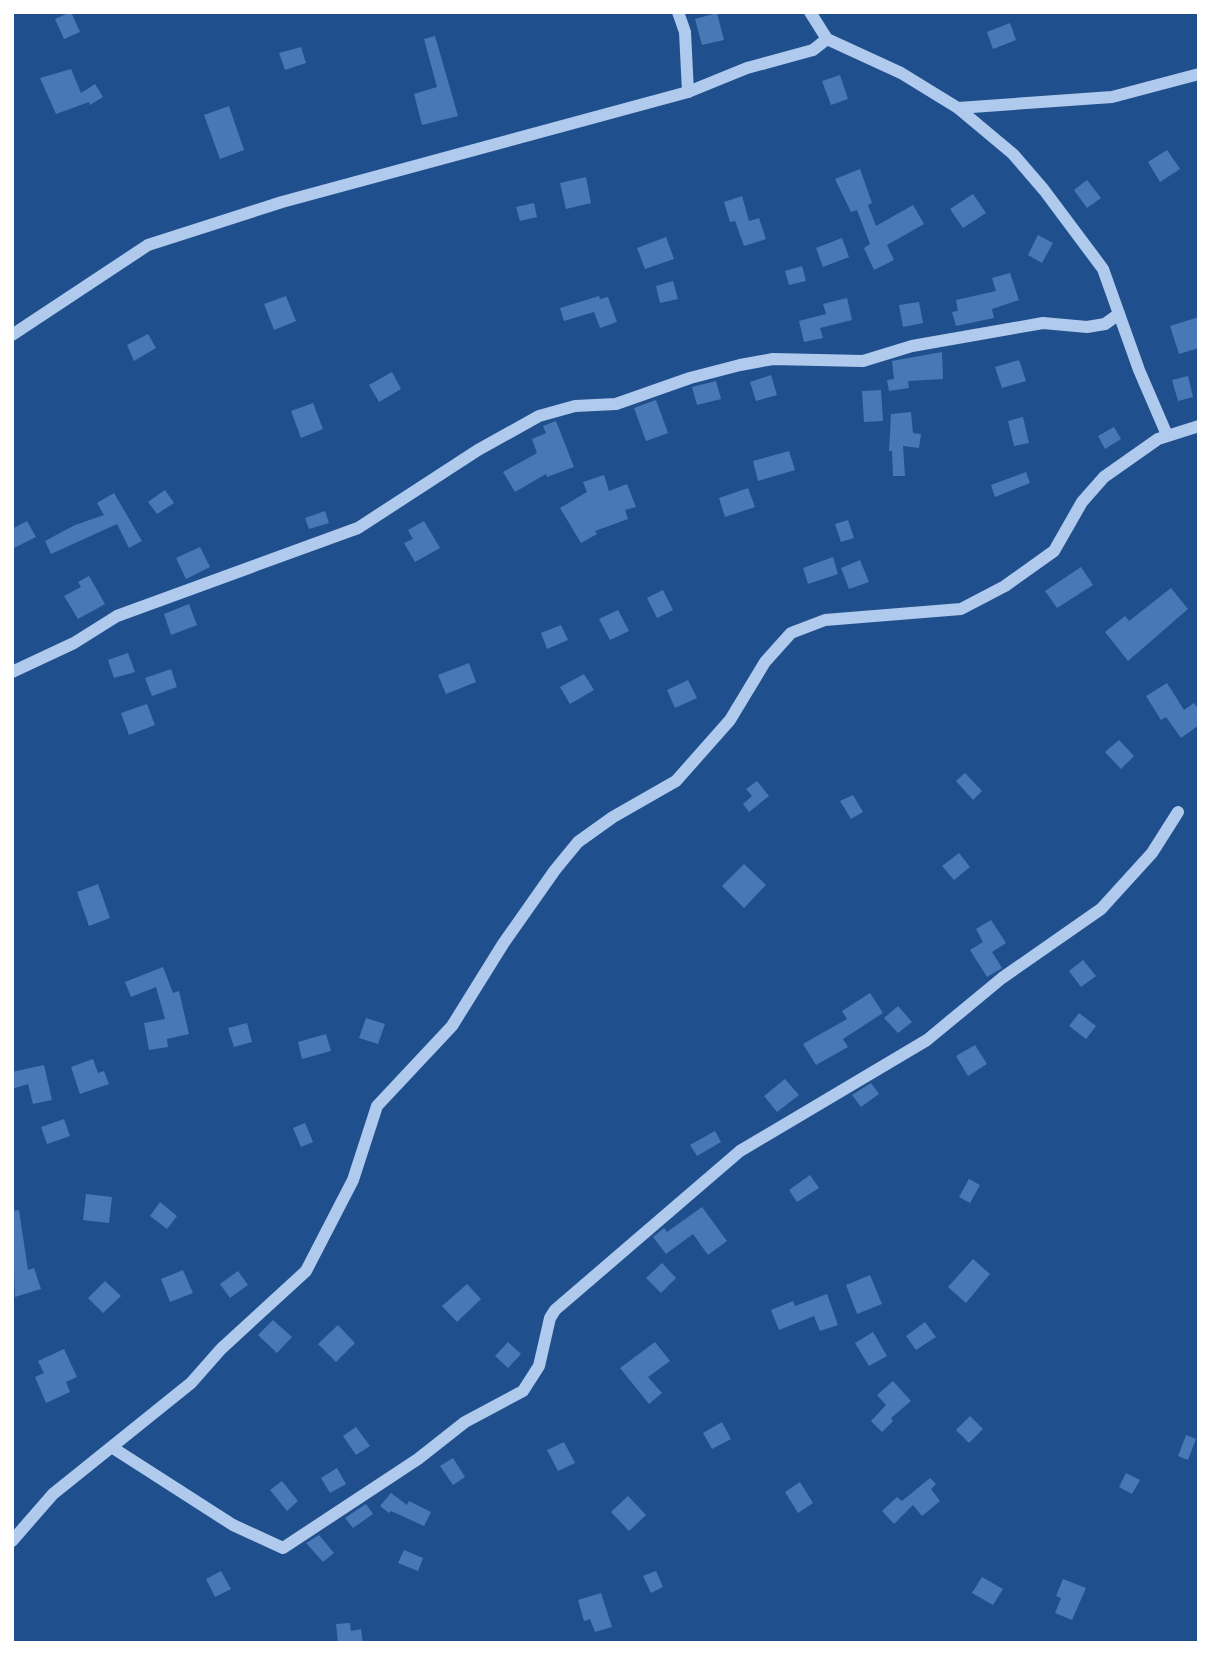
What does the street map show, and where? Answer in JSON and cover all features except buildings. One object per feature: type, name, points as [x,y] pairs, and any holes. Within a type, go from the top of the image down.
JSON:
[{"type":"street","points":[[678,12],[685,32],[688,92]]},
{"type":"street","points":[[810,12],[827,39],[901,73],[958,108],[1013,154],[1044,190],[1103,269],[1167,435]]},
{"type":"street","points":[[12,335],[148,245],[269,206],[688,92],[747,68],[813,51],[827,39]]},
{"type":"street","points":[[958,108],[1112,97],[1199,74]]},
{"type":"street","points":[[12,672],[74,643],[117,616],[358,528],[511,429],[539,416],[575,406],[616,404],[691,378],[773,359],[863,361],[912,346],[1043,323],[1087,327],[1105,324],[1119,314]]},
{"type":"street","points":[[12,1541],[53,1494],[191,1382],[221,1349],[306,1271],[353,1180],[377,1106],[452,1026],[503,944],[555,870],[578,842],[613,817],[676,781],[730,720],[765,662],[791,633],[825,620],[961,609],[1005,586],[1054,551],[1083,502],[1104,477],[1167,435],[1199,426]]},
{"type":"street","points":[[113,1448],[233,1525],[283,1548],[418,1459],[464,1422],[523,1391],[539,1366],[550,1318],[555,1310],[740,1151],[927,1040],[1002,978],[1101,909],[1152,853],[1178,813]]}]
